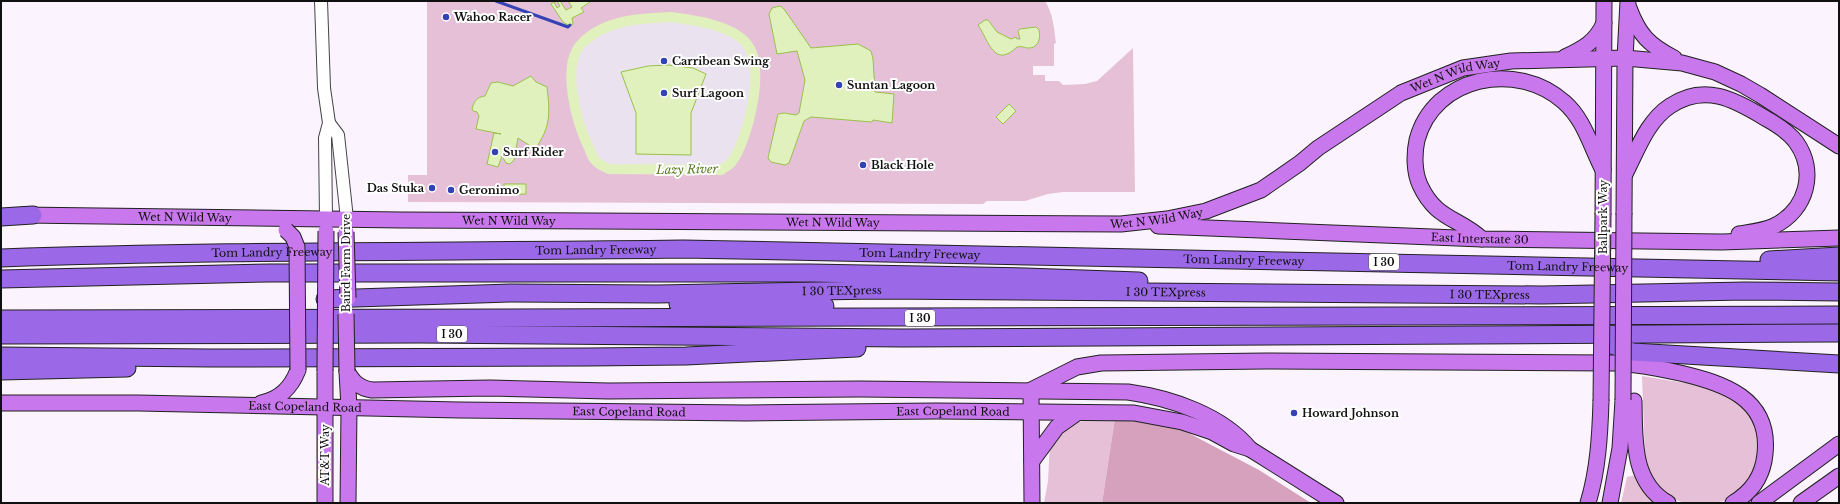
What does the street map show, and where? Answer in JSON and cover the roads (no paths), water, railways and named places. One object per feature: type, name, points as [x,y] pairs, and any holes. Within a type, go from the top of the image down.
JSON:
[{"type":"highway","points":[[1,216],[33,215]]},
{"type":"highway","name":"Tom Landry Freeway","points":[[1,258],[323,251],[698,249],[1212,258],[1839,272]]},
{"type":"highway","points":[[1718,270],[1741,262],[1839,256]]},
{"type":"highway","points":[[1,279],[270,273],[810,273],[1135,281],[1226,293]]},
{"type":"highway","name":"I 30 TEXpress","points":[[493,298],[876,290],[1542,295],[1745,291],[1839,292]]},
{"type":"highway","points":[[326,307],[454,304],[493,298]]},
{"type":"highway","name":"I 30 TEXpress","points":[[493,298],[687,304],[919,308],[1428,310],[1658,305],[1839,304]]},
{"type":"highway","name":"I 30","points":[[1,319],[1839,315]]},
{"type":"highway","name":"I 30","points":[[1,335],[420,334],[902,338],[1584,336],[1801,333],[1839,335]]},
{"type":"highway","points":[[1584,336],[1633,352],[1839,364]]},
{"type":"highway","points":[[1,356],[210,358],[686,356],[862,348],[902,338]]},
{"type":"highway","points":[[1,371],[135,367],[210,358]]},
{"type":"main road","name":"Ballpark Way","points":[[1588,503],[1594,481],[1600,438],[1604,1]]},
{"type":"main road","name":"Ballpark Way","points":[[1628,2],[1625,58],[1624,213],[1624,302],[1628,401]]},
{"type":"main road","points":[[1628,2],[1636,24],[1645,39],[1655,48],[1682,63],[1715,72],[1760,94],[1839,146]]},
{"type":"main road","points":[[1561,59],[1585,47],[1594,40],[1604,22]]},
{"type":"main road","name":"Wet N Wild Way","points":[[33,215],[242,217],[347,226],[1121,224],[1167,219],[1206,210],[1261,190],[1300,163],[1318,148],[1401,93],[1463,68],[1511,61],[1604,58],[1625,58],[1682,63]]},
{"type":"main road","points":[[1482,239],[1471,229],[1454,222],[1438,212],[1428,199],[1420,184],[1416,172],[1416,144],[1424,121],[1438,102],[1456,90],[1481,81],[1495,79],[1509,79],[1526,82],[1544,89],[1564,102],[1572,110],[1586,133],[1592,151],[1603,170]]},
{"type":"main road","points":[[1625,174],[1652,124],[1670,106],[1696,96],[1711,95],[1726,97],[1738,101],[1780,127],[1795,141],[1805,162],[1807,185],[1801,203],[1785,220],[1773,227],[1730,236],[1722,242]]},
{"type":"main road","points":[[242,217],[271,224],[286,230],[293,237],[297,247],[298,370],[292,384],[280,395],[268,401],[246,406]]},
{"type":"main road","name":"East Interstate 30","points":[[1121,224],[1180,228],[1482,239],[1722,242],[1839,238]]},
{"type":"main road","name":"Baird Farm Drive","points":[[325,406],[326,225]]},
{"type":"main road","name":"Baird Farm Drive","points":[[347,226],[347,371],[349,407]]},
{"type":"main road","points":[[1032,503],[1031,390],[1077,367],[1101,363],[1501,361],[1594,362],[1634,365],[1711,380],[1738,393],[1754,409],[1760,420],[1766,449],[1764,464],[1755,483],[1744,496],[1734,503]]},
{"type":"main road","name":"East Copeland Road","points":[[347,371],[353,381],[360,386],[372,390],[1117,391],[1159,398],[1182,405],[1240,436],[1250,449]]},
{"type":"main road","points":[[521,389],[521,411]]},
{"type":"main road","points":[[1610,503],[1628,401]]},
{"type":"main road","points":[[1628,401],[1638,463],[1648,484],[1658,496],[1668,503]]},
{"type":"main road","name":"East Copeland Road","points":[[1,403],[138,403],[521,411],[746,413],[1032,412],[1151,414],[1198,427],[1212,432],[1234,444],[1250,449],[1336,503]]},
{"type":"main road","name":"AT&T Way","points":[[325,406],[325,503]]},
{"type":"main road","points":[[348,503],[349,407]]},
{"type":"main road","points":[[1032,461],[1057,426],[1077,413]]},
{"type":"main road","points":[[1759,503],[1839,444]]},
{"type":"main road","points":[[1801,503],[1839,476]]},
{"type":"street","name":"Baird Farm Drive","points":[[320,4],[324,88],[329,123],[325,138],[326,225]]},
{"type":"street","name":"Baird Farm Drive","points":[[329,123],[338,135],[347,226]]},
{"type":"waterway","name":"Lazy River","points":[[671,17],[712,24],[732,32],[747,44],[752,55],[755,70],[755,86],[749,122],[737,153],[731,163],[721,170],[609,169],[599,164],[594,158],[584,138],[580,125],[571,80],[572,65],[575,53],[582,43],[601,29],[624,22],[648,18],[671,17]]},
{"type":"railway","points":[[496,1],[568,27],[570,25]]},
{"type":"place","name":"Wahoo Racer","points":[[446,17]]},
{"type":"place","name":"Carribean Swing","points":[[664,61]]},
{"type":"place","name":"Suntan Lagoon","points":[[839,85]]},
{"type":"place","name":"Surf Lagoon","points":[[664,93]]},
{"type":"place","name":"Surf Rider","points":[[495,152]]},
{"type":"place","name":"Black Hole","points":[[863,165]]},
{"type":"place","name":"Das Stuka","points":[[432,188]]},
{"type":"place","name":"Geronimo","points":[[451,190]]},
{"type":"place","name":"Howard Johnson","points":[[1294,413]]}]
